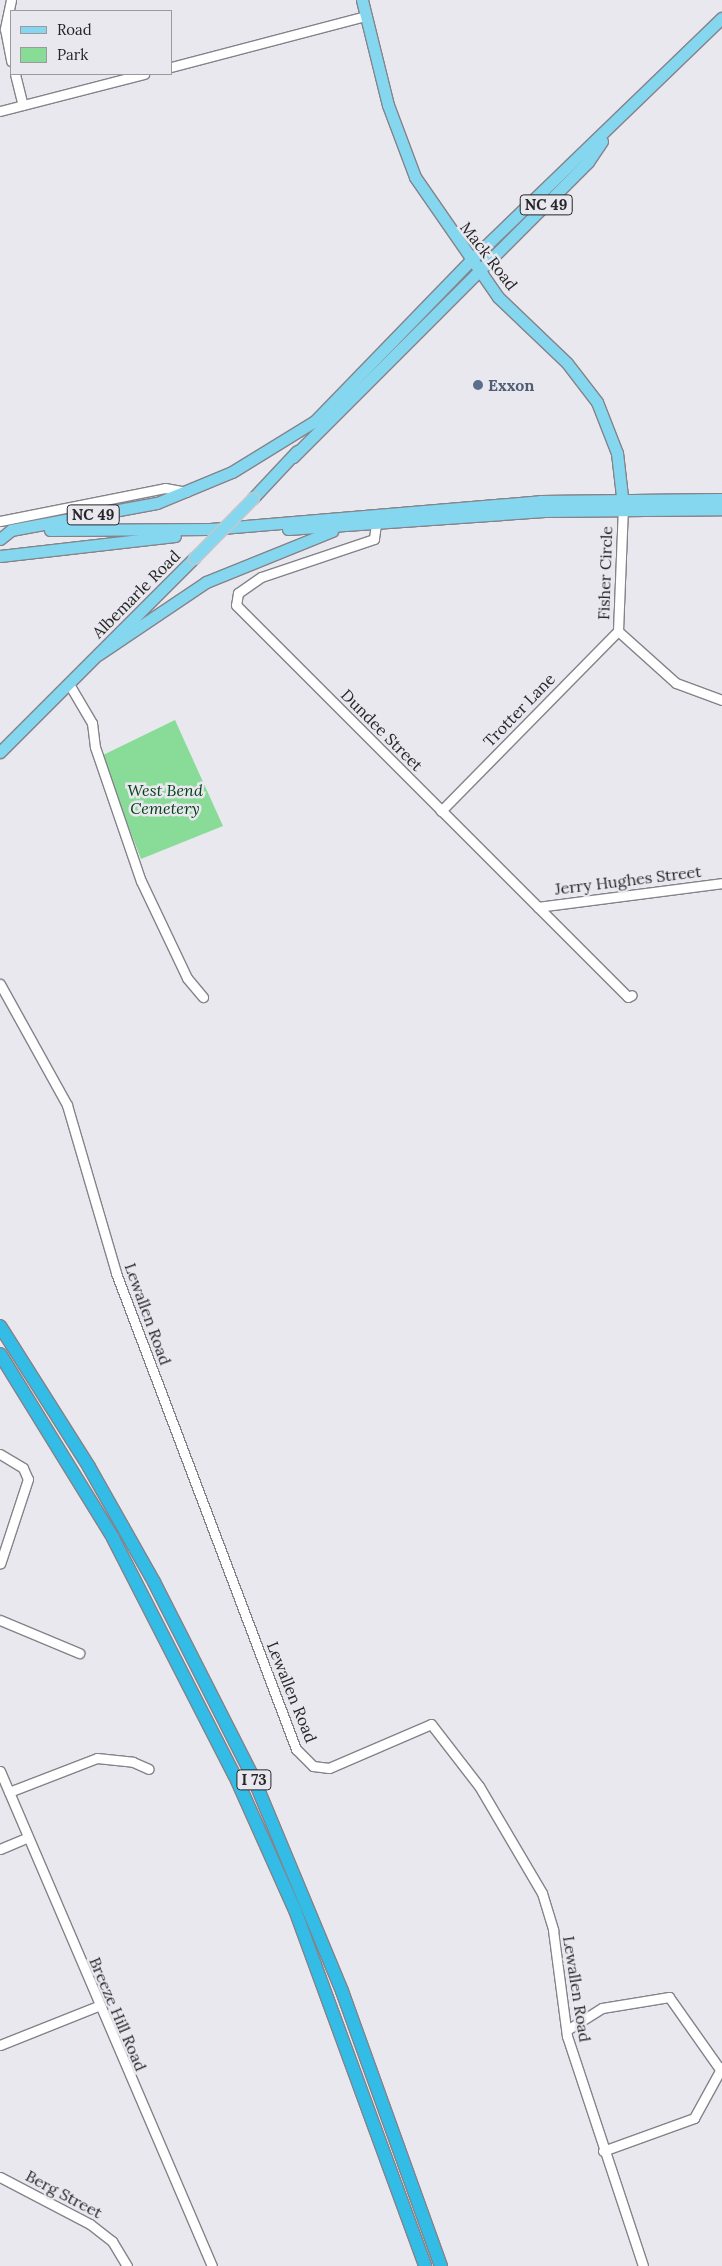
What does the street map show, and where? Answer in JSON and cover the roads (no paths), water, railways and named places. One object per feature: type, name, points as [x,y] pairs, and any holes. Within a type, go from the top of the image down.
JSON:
[{"type":"highway","name":"I 73","points":[[0,1326],[89,1466],[154,1582],[253,1777],[342,1991],[441,2266]]},
{"type":"highway","name":"I 73","points":[[1,1356],[114,1538],[235,1776],[295,1910],[425,2266]]},
{"type":"main road","name":"Mack Road","points":[[362,0],[388,105],[415,177],[470,262],[567,362],[597,402],[618,453],[623,503]]},
{"type":"main road","name":"NC 49","points":[[0,539],[11,530],[139,508],[187,492],[276,447],[328,410],[470,262],[578,155],[607,134],[722,18]]},
{"type":"main road","name":"NC 49","points":[[479,273],[588,162],[607,134]]},
{"type":"main road","name":"Albemarle Road","points":[[0,752],[479,273]]},
{"type":"main road","name":"Albemarle Road","points":[[293,457],[328,410]]},
{"type":"main road","points":[[0,556],[140,534],[488,504],[623,503],[722,499]]},
{"type":"main road","points":[[0,539],[73,527],[140,534],[376,524],[623,503],[722,509]]},
{"type":"main road","points":[[99,654],[206,582],[279,549],[353,525]]},
{"type":"street","points":[[6,2],[4,29],[10,56]]},
{"type":"street","points":[[172,67],[366,16]]},
{"type":"street","points":[[15,75],[23,105]]},
{"type":"street","points":[[0,111],[140,75]]},
{"type":"street","points":[[1,520],[165,488],[187,492]]},
{"type":"street","name":"Fisher Circle","points":[[623,503],[618,631],[676,683],[722,700]]},
{"type":"street","name":"Dundee Street","points":[[376,524],[374,539],[262,577],[238,593],[236,605],[628,997],[632,995]]},
{"type":"street","name":"Trotter Lane","points":[[441,811],[618,631]]},
{"type":"street","points":[[69,684],[92,723],[95,747],[141,881],[188,978],[203,997]]},
{"type":"street","name":"Jerry Hughes Street","points":[[538,907],[722,883]]},
{"type":"street","name":"Lewallen Road","points":[[0,984],[67,1105],[116,1273],[296,1749],[313,1766],[329,1768],[431,1724],[479,1786],[542,1893],[553,1930],[567,2030],[603,2151],[643,2266]]},
{"type":"street","points":[[0,1454],[23,1468],[28,1479],[0,1564]]},
{"type":"street","points":[[0,1620],[79,1653]]},
{"type":"street","points":[[9,1792],[97,1758],[133,1762],[149,1769]]},
{"type":"street","name":"Breeze Hill Road","points":[[0,1771],[98,2006],[212,2266]]},
{"type":"street","points":[[0,1849],[28,1837]]},
{"type":"street","points":[[567,2030],[602,2008],[669,1997],[720,2067],[708,2101],[694,2118],[603,2151]]},
{"type":"street","points":[[0,2045],[98,2006]]},
{"type":"street","name":"Berg Street","points":[[0,2177],[90,2224],[112,2241],[127,2266]]},
{"type":"place","name":"Exxon","points":[[478,385]]},
{"type":"park label","name":"West Bend Cemetery","points":[[165,799]]}]
